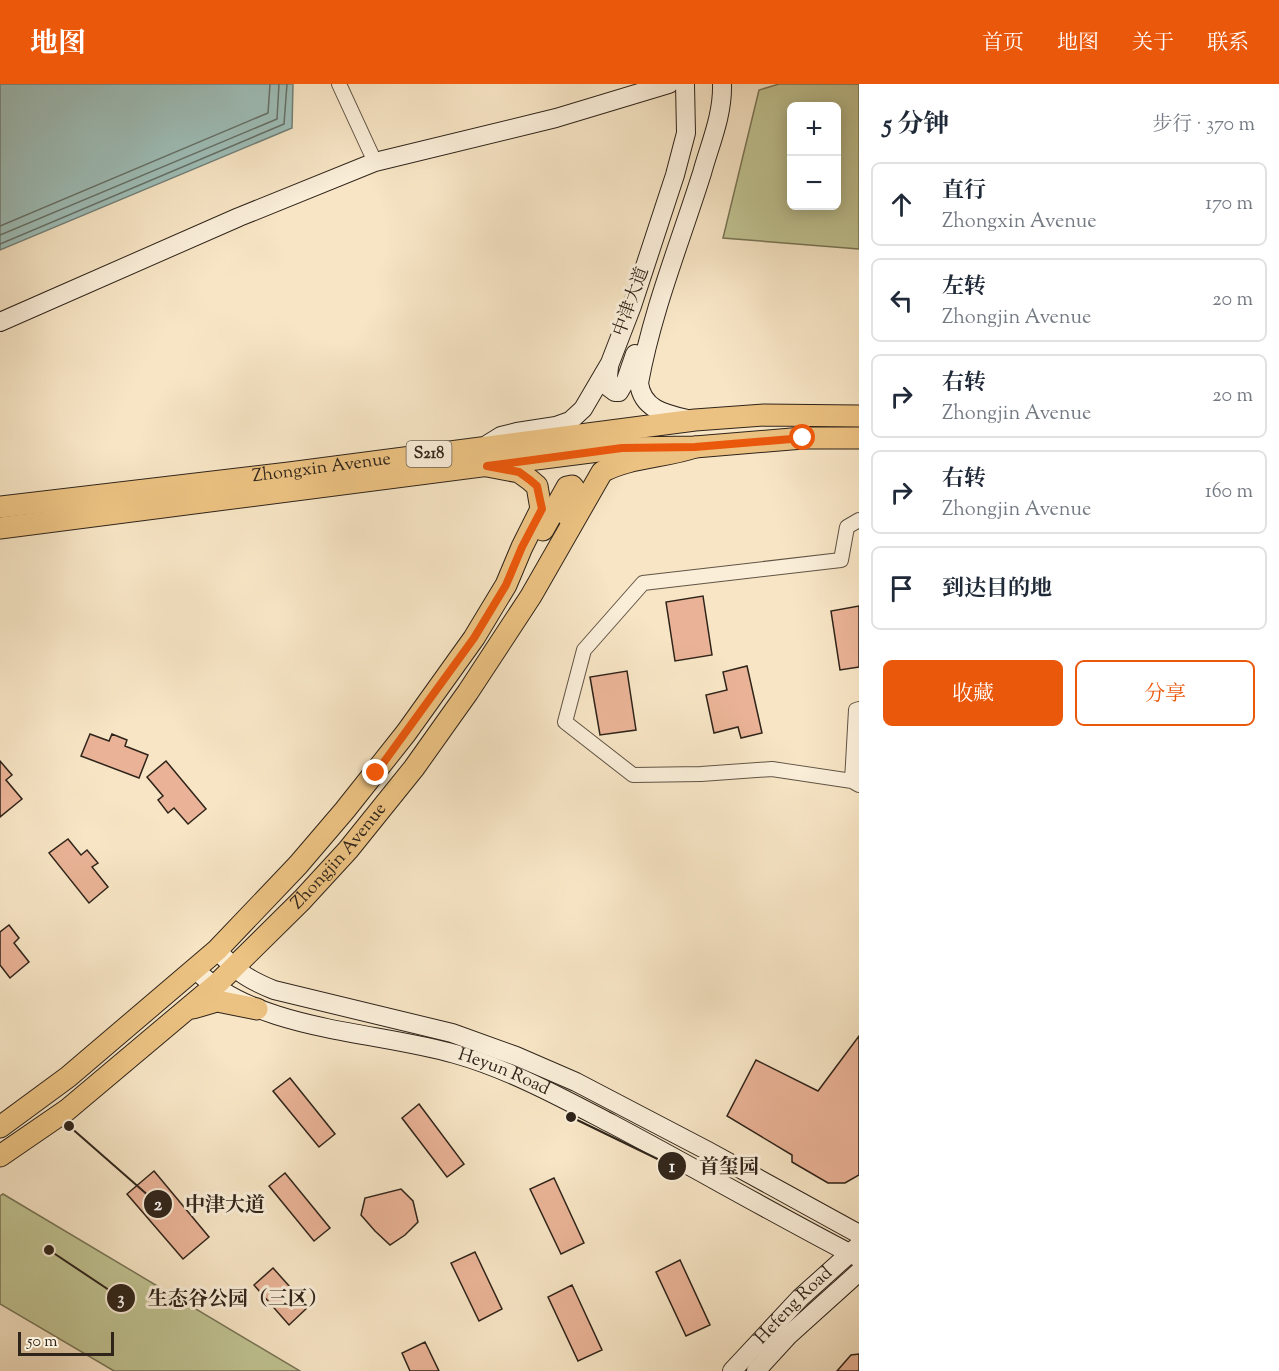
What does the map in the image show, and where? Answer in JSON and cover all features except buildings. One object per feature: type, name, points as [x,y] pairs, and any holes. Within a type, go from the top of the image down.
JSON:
[{"type":"main road","name":"Zhongxin Avenue","points":[[0,528],[485,456],[573,437],[694,420],[764,415],[859,416]]},
{"type":"main road","name":"Zhongxin Avenue","points":[[0,507],[277,474],[485,456],[622,448],[695,447],[803,438],[859,438]]},
{"type":"main road","name":"Zhongjin Avenue","points":[[0,1127],[68,1077],[161,999],[209,981],[234,968],[348,850],[414,768],[468,692],[531,596],[603,472],[618,465],[678,453],[695,447]]},
{"type":"main road","name":"Zhongjin Avenue","points":[[0,1156],[67,1110],[182,1014],[209,981],[217,950],[298,865],[376,773],[474,638],[506,585],[522,547],[542,509],[537,486],[519,472],[485,456]]},
{"type":"main road","points":[[506,585],[537,543],[562,494],[567,487],[572,486],[576,489],[576,501],[544,561],[531,596]]},
{"type":"main road","points":[[182,1014],[195,1006],[217,1001],[257,1009]]},
{"type":"street","points":[[339,84],[375,162]]},
{"type":"street","points":[[0,322],[239,217],[375,162],[556,118],[669,84]]},
{"type":"street","name":"中津大道","points":[[485,456],[509,434],[570,421],[583,409],[610,363],[632,306],[678,165],[687,121],[685,84]]},
{"type":"street","name":"中津大道","points":[[694,420],[666,415],[644,400],[640,392],[641,373],[664,286],[684,233],[718,118],[722,84]]},
{"type":"street","points":[[610,363],[607,386],[619,392],[664,286]]},
{"type":"street","points":[[859,520],[847,527],[841,560],[643,583],[584,650],[565,722],[633,775],[701,774],[772,769],[855,783],[856,710],[859,709]]},
{"type":"street","name":"Heyun Road","points":[[217,950],[246,978],[274,990],[452,1033],[516,1056],[596,1092],[859,1234]]},
{"type":"street","points":[[209,981],[274,990]]},
{"type":"street","name":"Heyun Road","points":[[209,981],[257,1009],[332,1029],[455,1054],[499,1070],[580,1108],[856,1252]]},
{"type":"street","name":"Hefeng Road","points":[[732,1371],[800,1298],[856,1252]]},
{"type":"street","name":"Hefeng Road","points":[[756,1371],[789,1335],[859,1272]]},
{"type":"green space","points":[[779,84],[859,84],[859,249],[723,238],[759,90]]},
{"type":"green space","points":[[3,1194],[300,1371],[114,1371],[0,1304],[0,1196]]},
{"type":"water","points":[[0,84],[293,84],[292,128],[0,250]]},
{"type":"place","name":"首玺园","points":[[571,1117]]},
{"type":"place","name":"中津大道","points":[[69,1126]]},
{"type":"place","name":"生态谷公园（三区）","points":[[49,1250]]},
{"type":"route","points":[[376,773],[474,638],[506,585],[522,547],[542,509],[537,486],[530,480],[519,472],[487,466],[622,448],[695,447],[803,438]]}]
